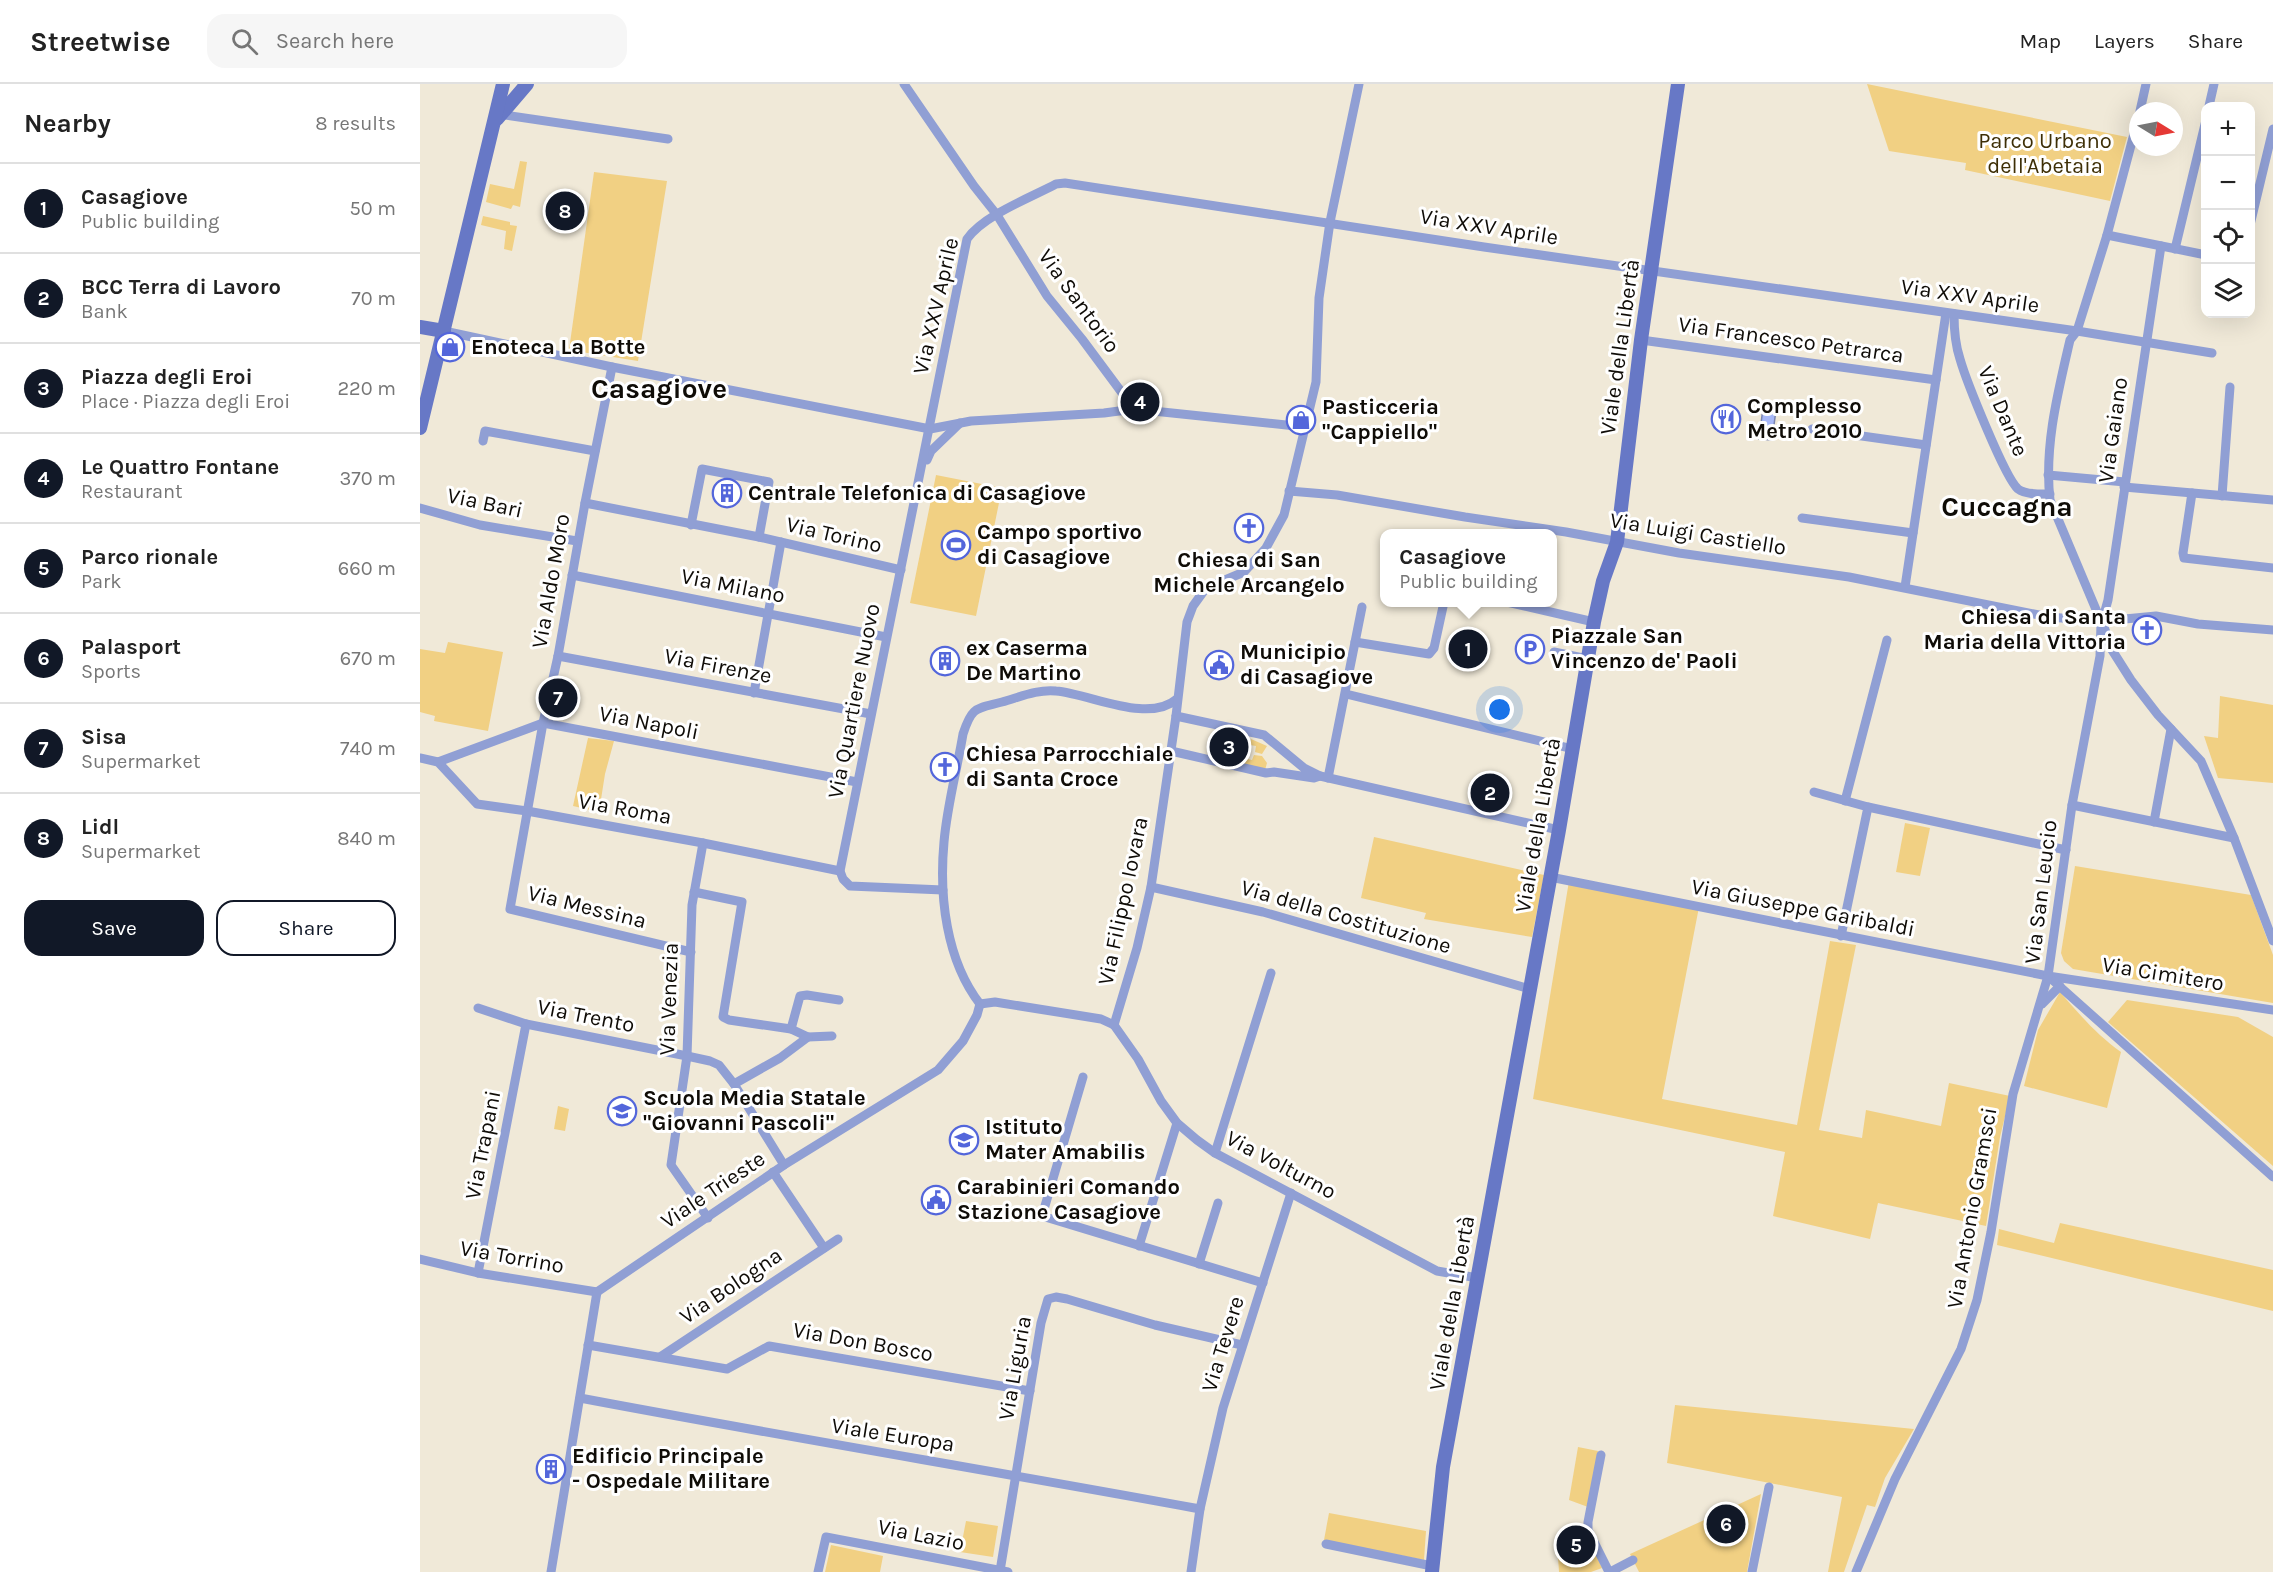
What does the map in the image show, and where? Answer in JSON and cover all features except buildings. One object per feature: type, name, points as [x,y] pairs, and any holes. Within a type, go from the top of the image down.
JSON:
[{"type":"street","points":[[420,428],[503,84]]},
{"type":"street","points":[[496,117],[527,84]]},
{"type":"street","name":"Via Santorio","points":[[904,84],[974,186],[997,215],[1047,296],[1134,409]]},
{"type":"street","name":"Via Filippo Iovara","points":[[1114,1025],[1137,948],[1151,887],[1187,622],[1193,606],[1206,588],[1244,572],[1266,548],[1284,515],[1316,382],[1320,298],[1330,222],[1359,84]]},
{"type":"street","name":"Viale della Libertà","points":[[1432,1569],[1443,1467],[1559,830],[1594,622],[1603,580],[1617,542],[1641,340],[1678,84]]},
{"type":"street","points":[[2142,102],[2146,84]]},
{"type":"street","points":[[2210,102],[2214,84]]},
{"type":"street","points":[[496,117],[668,139]]},
{"type":"street","points":[[2254,210],[2273,129]]},
{"type":"street","points":[[2175,249],[2201,137]]},
{"type":"street","points":[[2129,153],[2107,236],[2077,331],[2070,340],[2052,432],[2048,476],[2050,494],[2061,527],[2102,621],[2112,650],[2132,680],[2201,762],[2234,838],[2273,941]]},
{"type":"street","name":"Via XXV Aprile","points":[[930,429],[967,239],[971,233],[997,215],[1056,184],[1065,183],[1484,247],[2077,331],[2212,353]]},
{"type":"street","points":[[2107,236],[2201,254]]},
{"type":"street","name":"Via Gaiano","points":[[2102,621],[2108,600],[2161,246]]},
{"type":"street","points":[[1905,587],[1936,380],[1950,313]]},
{"type":"street","name":"Via Dante","points":[[1950,313],[1960,359],[2005,469],[2019,489],[2025,493],[2050,494]]},
{"type":"street","points":[[420,327],[930,429],[960,423],[1134,409],[1305,427]]},
{"type":"street","name":"Via Francesco Petrarca","points":[[1641,340],[1936,380]]},
{"type":"street","name":"Via Aldo Moro","points":[[510,909],[543,723],[558,656],[612,367]]},
{"type":"street","points":[[2222,496],[2230,387]]},
{"type":"street","points":[[920,476],[932,450],[960,423]]},
{"type":"street","name":"Via Quartiere Nuovo","points":[[840,871],[886,636],[930,429]]},
{"type":"street","points":[[1812,429],[1926,445]]},
{"type":"street","points":[[483,441],[485,431],[595,451]]},
{"type":"street","name":"Via Torino","points":[[692,525],[702,470],[769,482],[759,537]]},
{"type":"street","points":[[2048,476],[2273,501]]},
{"type":"street","name":"Via Luigi Castiello","points":[[1289,491],[1337,495],[1540,529]]},
{"type":"street","points":[[2192,493],[2182,553],[2184,558],[2273,568]]},
{"type":"street","name":"Via Torino","points":[[585,504],[759,537],[901,570]]},
{"type":"street","name":"Via Bari","points":[[420,508],[480,525],[578,541]]},
{"type":"street","points":[[1802,518],[1913,532]]},
{"type":"street","name":"Via Luigi Castiello","points":[[1557,532],[1905,587],[2049,617],[2102,621],[2156,616],[2198,624],[2273,630]]},
{"type":"street","points":[[754,693],[781,542]]},
{"type":"street","name":"Via Milano","points":[[572,575],[886,636]]},
{"type":"street","points":[[1356,642],[1429,654],[1434,648],[1444,621],[1444,607]]},
{"type":"street","points":[[1525,607],[1594,622]]},
{"type":"street","points":[[1324,777],[1346,694],[1362,608]]},
{"type":"street","name":"Via San Leucio","points":[[2102,621],[2100,656],[2072,805],[2048,976],[2273,1176]]},
{"type":"street","points":[[1845,801],[1887,640]]},
{"type":"street","points":[[1554,652],[1588,659]]},
{"type":"street","name":"Via Firenze","points":[[558,656],[871,714]]},
{"type":"street","points":[[1114,1025],[1101,1019],[995,1002],[980,1004],[972,994],[956,958],[949,934],[943,890],[946,830],[963,734],[968,719],[975,709],[1040,691],[1056,690],[1125,707],[1163,708],[1177,699]]},
{"type":"street","points":[[1346,694],[1573,749]]},
{"type":"street","points":[[1176,716],[1264,735],[1304,768],[1324,777],[1559,830]]},
{"type":"street","points":[[420,758],[438,762],[543,723]]},
{"type":"street","name":"Via Napoli","points":[[543,723],[858,782]]},
{"type":"street","points":[[2154,822],[2171,729]]},
{"type":"street","points":[[1171,751],[1266,773],[1324,777]]},
{"type":"street","name":"Via Roma","points":[[438,762],[477,804],[703,843],[840,871]]},
{"type":"street","points":[[1814,792],[1868,807],[2066,850]]},
{"type":"street","points":[[2072,805],[2234,838]]},
{"type":"street","points":[[1841,936],[1868,807]]},
{"type":"street","name":"Via Venezia","points":[[703,843],[694,892],[687,1056],[670,1165],[708,1218]]},
{"type":"street","points":[[840,871],[843,879],[850,886],[943,890]]},
{"type":"street","name":"Via Giuseppe Garibaldi","points":[[1550,877],[2048,976]]},
{"type":"street","name":"Via della Costituzione","points":[[1151,887],[1263,912],[1530,989]]},
{"type":"street","points":[[694,892],[742,902],[723,1017],[729,1020],[791,1029],[808,1037],[832,1036]]},
{"type":"street","name":"Via Messina","points":[[510,909],[691,952]]},
{"type":"street","points":[[1215,1153],[1271,973]]},
{"type":"street","name":"Via Antonio Gramsci","points":[[1856,1572],[1895,1479],[1961,1348],[1970,1324],[1991,1232],[2013,1094],[2048,976]]},
{"type":"street","name":"Via Cimitero","points":[[2048,976],[2273,1010]]},
{"type":"street","points":[[2040,1006],[2060,986]]},
{"type":"street","points":[[791,1029],[800,996],[839,1000]]},
{"type":"street","name":"Viale Trieste","points":[[597,1292],[773,1172],[938,1070],[963,1041],[977,1016],[980,1004]]},
{"type":"street","name":"Via Trento","points":[[478,1008],[526,1024],[687,1056],[719,1065],[734,1084],[784,1165]]},
{"type":"street","name":"Via Trapani","points":[[478,1273],[526,1024]]},
{"type":"street","name":"Via Volturno","points":[[1114,1025],[1138,1059],[1161,1101],[1177,1123],[1215,1153],[1437,1271],[1478,1278]]},
{"type":"street","points":[[734,1084],[780,1058],[808,1037]]},
{"type":"street","points":[[1083,1077],[1042,1216],[1263,1283]]},
{"type":"street","points":[[1139,1246],[1177,1123]]},
{"type":"street","points":[[773,1172],[824,1248]]},
{"type":"street","name":"Via Tevere","points":[[1191,1572],[1200,1509],[1223,1408],[1291,1192]]},
{"type":"street","points":[[1199,1264],[1218,1203]]},
{"type":"street","name":"Via Bologna","points":[[660,1357],[838,1239]]},
{"type":"street","name":"Via Torrino","points":[[420,1259],[478,1273],[597,1292]]},
{"type":"street","points":[[550,1572],[597,1292]]},
{"type":"street","name":"Via Liguria","points":[[1005,1572],[1008,1524],[1041,1323],[1048,1299],[1056,1297],[1155,1325],[1242,1344]]},
{"type":"street","name":"Via Don Bosco","points":[[588,1345],[727,1369],[769,1346],[1030,1390]]},
{"type":"street","name":"Viale Europa","points":[[580,1398],[1200,1509]]},
{"type":"street","points":[[1601,1455],[1588,1530],[1609,1572],[1633,1560]]},
{"type":"street","points":[[1752,1572],[1769,1487]]},
{"type":"street","name":"Via Lazio","points":[[818,1572],[826,1538],[1005,1572]]},
{"type":"street","points":[[1326,1544],[1432,1569]]},
{"type":"green space","name":"Parco Urbano dell'Abetaia","points":[[1867,84],[2127,137],[2110,201],[1965,170],[1966,163],[1889,151]]},
{"type":"green space","points":[[520,161],[527,162],[520,207],[513,205],[511,209],[486,202],[490,184],[514,189]]},
{"type":"green space","points":[[594,172],[667,181],[638,361],[569,350]]},
{"type":"green space","points":[[483,216],[510,222],[510,225],[517,226],[512,251],[504,249],[506,231],[481,225]]},
{"type":"green space","name":"Campo sportivo di Casagiove","points":[[936,475],[1002,488],[976,616],[910,603]]},
{"type":"green space","points":[[448,642],[503,652],[488,731],[434,721],[435,716],[420,712],[420,649],[445,653]]},
{"type":"green space","points":[[2220,696],[2273,705],[2273,783],[2218,778],[2204,736],[2218,738]]},
{"type":"green space","points":[[1232,735],[1249,739],[1248,744],[1243,743],[1241,749],[1234,747],[1234,742],[1231,741]]},
{"type":"green space","points":[[588,738],[614,741],[605,774],[599,812],[573,806]]},
{"type":"green space","points":[[1251,739],[1267,746],[1262,754],[1255,752],[1256,746],[1250,745]]},
{"type":"green space","points":[[1233,750],[1241,752],[1240,757],[1252,760],[1254,755],[1262,756],[1267,763],[1265,770],[1226,761],[1228,754],[1231,755]]},
{"type":"green space","points":[[1905,823],[1930,828],[1920,876],[1896,872]]},
{"type":"green space","points":[[1374,837],[1544,875],[1532,937],[1424,919],[1426,913],[1361,898]]},
{"type":"green space","points":[[2075,866],[2251,895],[2273,955],[2273,1003],[2073,969],[2064,961],[2061,953]]},
{"type":"green space","points":[[1569,881],[1699,907],[1662,1099],[1797,1125],[1830,941],[1856,945],[1819,1130],[1862,1138],[1866,1110],[1941,1126],[1949,1083],[2010,1096],[2000,1137],[1986,1226],[1878,1203],[1870,1239],[1773,1216],[1785,1152],[1533,1099]]},
{"type":"green space","points":[[2060,992],[2096,1031],[2121,1052],[2107,1108],[2024,1086],[2038,1030]]},
{"type":"green space","points":[[2127,1000],[2238,1017],[2273,1037],[2273,1166],[2108,1022]]},
{"type":"green space","points":[[558,1106],[569,1109],[565,1131],[554,1129]]},
{"type":"green space","points":[[2060,1223],[2273,1270],[2273,1311],[1997,1245],[1999,1229],[2054,1243]]},
{"type":"green space","points":[[1675,1405],[1914,1429],[1885,1478],[1875,1507],[1867,1505],[1844,1572],[1828,1572],[1842,1497],[1667,1463]]},
{"type":"green space","points":[[1578,1447],[1598,1451],[1588,1507],[1569,1500]]},
{"type":"green space","points":[[1761,1494],[1747,1572],[1639,1572],[1630,1554]]},
{"type":"green space","points":[[1329,1513],[1426,1531],[1424,1560],[1324,1540]]},
{"type":"green space","points":[[966,1521],[998,1526],[993,1557],[960,1552]]},
{"type":"green space","points":[[1584,1528],[1602,1568],[1591,1572],[1559,1572],[1558,1557],[1563,1532]]},
{"type":"green space","points":[[831,1545],[883,1556],[880,1572],[825,1572]]},
{"type":"water","points":[[1763,408],[1776,410],[1772,440],[1759,439]]},
{"type":"place","name":"Lidl","points":[[565,211]]},
{"type":"place","name":"Enoteca La Botte","points":[[450,347]]},
{"type":"place","name":"Le Quattro Fontane","points":[[1140,402]]},
{"type":"place","name":"Complesso Metro 2010","points":[[1726,419]]},
{"type":"place","name":"Pasticceria \"Cappiello\"","points":[[1301,420]]},
{"type":"place","name":"Centrale Telefonica di Casagiove","points":[[727,493]]},
{"type":"place","name":"Chiesa di San Michele Arcangelo","points":[[1249,528]]},
{"type":"place","name":"Campo sportivo di Casagiove","points":[[956,545]]},
{"type":"place","name":"Chiesa di Santa Maria della Vittoria","points":[[2147,630]]},
{"type":"place","name":"Casagiove","points":[[1468,649]]},
{"type":"place","name":"Piazzale San Vincenzo de' Paoli","points":[[1530,649]]},
{"type":"place","name":"ex Caserma De Martino","points":[[945,661]]},
{"type":"place","name":"Municipio di Casagiove","points":[[1219,665]]},
{"type":"place","name":"Sisa","points":[[558,698]]},
{"type":"place","name":"Piazza degli Eroi","points":[[1229,747]]},
{"type":"place","name":"Chiesa Parrocchiale di Santa Croce","points":[[945,767]]},
{"type":"place","name":"BCC Terra di Lavoro","points":[[1490,793]]},
{"type":"place","name":"Scuola Media Statale \"Giovanni Pascoli\"","points":[[622,1111]]},
{"type":"place","name":"Istituto Mater Amabilis","points":[[964,1140]]},
{"type":"place","name":"Carabinieri Comando Stazione Casagiove","points":[[936,1200]]},
{"type":"place","name":"Edificio Principale - Ospedale Militare","points":[[551,1469]]},
{"type":"place","name":"Palasport","points":[[1726,1524]]},
{"type":"place","name":"Parco rionale","points":[[1576,1545]]},
{"type":"district","name":"Casagiove","points":[[659,388]]},
{"type":"district","name":"Cuccagna","points":[[2007,506]]}]
